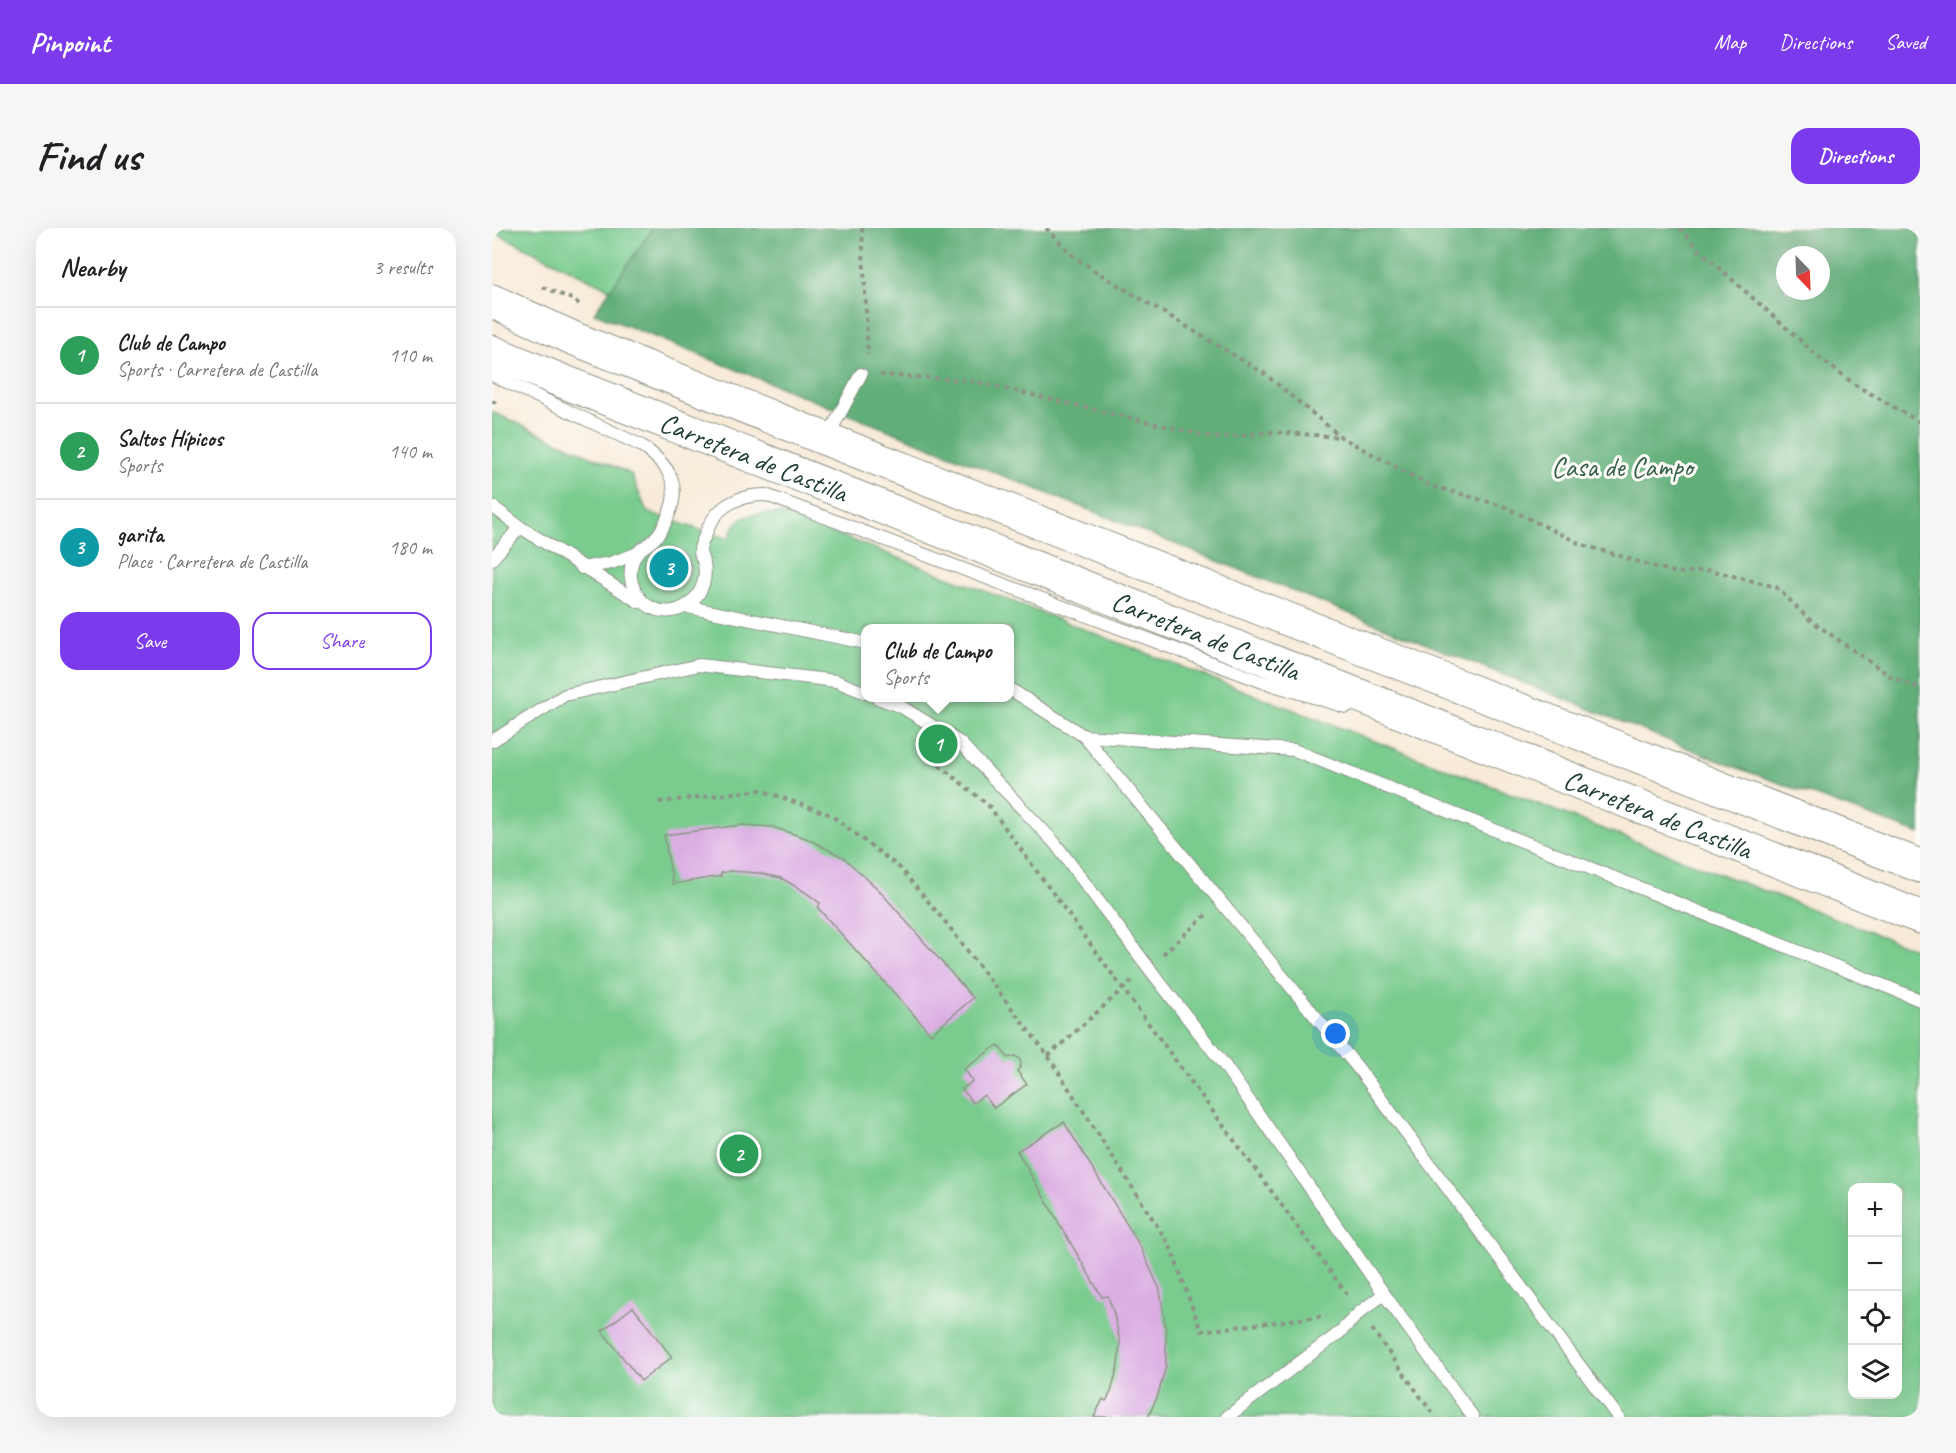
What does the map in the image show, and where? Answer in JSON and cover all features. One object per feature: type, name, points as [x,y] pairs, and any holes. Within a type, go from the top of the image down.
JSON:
[{"type":"highway","name":"Carretera de Castilla","points":[[492,301],[574,339],[826,439],[1920,866]]},
{"type":"highway","name":"Carretera de Castilla","points":[[492,352],[1920,917]]},
{"type":"lane","points":[[826,439],[861,374]]},
{"type":"lane","points":[[492,375],[642,446],[658,458],[669,472],[675,488],[675,501],[655,539],[636,554],[611,563],[582,568]]},
{"type":"lane","points":[[688,607],[703,589],[705,567],[700,550],[709,525],[731,502],[750,495],[766,495],[1260,681],[1503,753]]},
{"type":"lane","points":[[492,506],[582,568],[645,605],[668,612],[688,607],[861,642]]},
{"type":"lane","points":[[492,559],[520,527]]},
{"type":"lane","points":[[636,554],[630,570],[634,592],[645,605]]},
{"type":"lane","points":[[492,741],[564,695],[699,665],[836,681],[861,691]]},
{"type":"lane","points":[[1014,692],[1083,736],[1358,1068],[1618,1417]]},
{"type":"lane","points":[[889,702],[900,706],[959,742],[1054,842],[1225,1066],[1473,1417]]},
{"type":"lane","points":[[1083,736],[1294,750],[1920,1000]]},
{"type":"lane","points":[[1227,1417],[1339,1333],[1360,1312],[1384,1294]]},
{"type":"path","points":[[862,228],[868,358],[861,374],[968,380],[1216,438],[1273,432],[1341,437]]},
{"type":"path","points":[[1046,228],[1071,254],[1095,271],[1265,374],[1341,437],[1429,485],[1503,506],[1583,545],[1676,573],[1710,570],[1776,588],[1810,620],[1893,678],[1920,688]]},
{"type":"path","points":[[1680,228],[1698,249],[1820,358],[1857,386],[1920,422]]},
{"type":"path","points":[[492,401],[503,406]]},
{"type":"path","points":[[926,745],[938,764],[989,806],[1435,1417]]},
{"type":"path","points":[[659,802],[761,790],[831,815],[900,868],[1048,1056],[1170,1246],[1201,1330],[1360,1312]]},
{"type":"green space","points":[[492,228],[653,228],[611,290],[492,231]]},
{"type":"green space","name":"Casa de Campo","points":[[653,228],[1920,228],[1920,834],[1735,767],[594,313]]},
{"type":"green space","points":[[492,412],[631,474],[647,512],[729,538],[735,525],[746,517],[761,513],[790,516],[1920,951],[1920,1417],[492,1417]]},
{"type":"building","points":[[669,547],[677,548],[683,553],[688,559],[688,575],[683,581],[677,586],[669,587],[661,586],[655,581],[650,575],[649,567],[650,559],[655,553],[661,548]]},
{"type":"building","points":[[742,825],[772,827],[806,838],[843,857],[879,890],[973,998],[931,1034],[818,908],[820,903],[781,878],[758,873],[730,871],[721,873],[721,876],[673,884],[664,835]]},
{"type":"building","points":[[998,1045],[1008,1058],[1015,1056],[1020,1059],[1021,1066],[1017,1071],[1027,1084],[994,1108],[984,1095],[973,1103],[962,1089],[973,1081],[964,1069]]},
{"type":"building","points":[[1064,1122],[1139,1244],[1160,1290],[1166,1331],[1166,1366],[1158,1395],[1148,1417],[1094,1417],[1103,1399],[1106,1401],[1111,1392],[1118,1365],[1120,1342],[1114,1314],[1108,1296],[1102,1297],[1017,1151]]},
{"type":"building","points":[[633,1307],[672,1357],[641,1381],[602,1331]]},
{"type":"place","name":"garita","points":[[669,568]]},
{"type":"place","name":"Club de Campo","points":[[938,744]]},
{"type":"place","name":"Saltos Hípicos","points":[[739,1154]]}]
